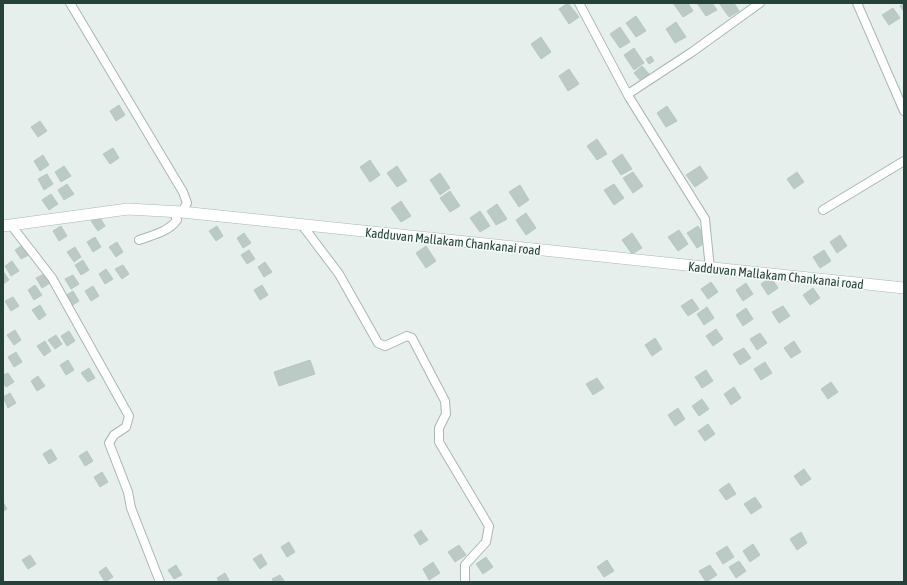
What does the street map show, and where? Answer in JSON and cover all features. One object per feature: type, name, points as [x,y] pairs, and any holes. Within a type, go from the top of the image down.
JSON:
[{"type":"main road","name":"Kadduvan Mallakam Chankanai road","points":[[7,226],[128,210],[178,212],[710,269],[904,288]]},
{"type":"street","points":[[579,3],[628,94],[705,219],[710,269]]},
{"type":"street","points":[[628,94],[692,52],[760,3]]},
{"type":"street","points":[[857,3],[904,111]]},
{"type":"street","points":[[74,4],[183,192],[187,203],[178,212],[177,220],[173,226],[139,240]]},
{"type":"street","points":[[823,210],[904,161]]},
{"type":"street","points":[[302,225],[339,274],[378,344],[385,346],[407,336],[412,338],[445,401],[446,414],[439,428],[439,442],[489,526],[486,542],[465,565],[465,582]]},
{"type":"street","points":[[7,226],[52,278],[129,416],[126,427],[114,435],[109,443],[128,492],[131,508],[160,582]]},
{"type":"building","points":[[568,3],[579,17],[569,24],[559,9]]},
{"type":"building","points":[[673,3],[688,3],[693,11],[683,17]]},
{"type":"building","points":[[697,3],[712,3],[717,10],[706,16]]},
{"type":"building","points":[[719,3],[734,3],[739,11],[729,17]]},
{"type":"building","points":[[904,3],[904,12],[900,6]]},
{"type":"building","points":[[893,8],[900,18],[889,25],[882,15]]},
{"type":"building","points":[[636,16],[646,31],[636,37],[626,23]]},
{"type":"building","points":[[676,22],[686,37],[675,43],[666,29]]},
{"type":"building","points":[[620,27],[630,42],[620,48],[610,34]]},
{"type":"building","points":[[541,37],[551,52],[541,59],[531,44]]},
{"type":"building","points":[[634,48],[644,63],[634,70],[624,55]]},
{"type":"building","points":[[651,56],[654,61],[649,64],[646,59]]},
{"type":"building","points":[[642,66],[649,74],[641,81],[634,73]]},
{"type":"building","points":[[569,69],[579,84],[568,91],[559,76]]},
{"type":"building","points":[[119,105],[125,115],[116,121],[110,111]]},
{"type":"building","points":[[667,106],[677,121],[666,127],[657,113]]},
{"type":"building","points":[[40,121],[47,131],[38,137],[31,127]]},
{"type":"building","points":[[597,139],[607,154],[597,160],[587,146]]},
{"type":"building","points":[[113,148],[119,158],[110,164],[103,154]]},
{"type":"building","points":[[622,154],[632,169],[621,175],[612,161]]},
{"type":"building","points":[[43,155],[49,165],[40,171],[34,161]]},
{"type":"building","points":[[370,160],[380,175],[370,182],[360,167]]},
{"type":"building","points":[[64,166],[71,176],[61,182],[55,172]]},
{"type":"building","points":[[397,166],[407,181],[397,187],[387,173]]},
{"type":"building","points":[[700,166],[708,178],[695,187],[686,175]]},
{"type":"building","points":[[633,172],[643,186],[633,193],[623,178]]},
{"type":"building","points":[[797,172],[804,182],[794,189],[787,179]]},
{"type":"building","points":[[440,173],[450,188],[440,195],[430,180]]},
{"type":"building","points":[[47,174],[53,184],[44,190],[38,179]]},
{"type":"building","points":[[67,184],[74,194],[64,200],[58,190]]},
{"type":"building","points":[[614,184],[624,198],[614,205],[604,190]]},
{"type":"building","points":[[520,185],[529,200],[519,207],[509,192]]},
{"type":"building","points":[[450,191],[460,206],[450,212],[440,198]]},
{"type":"building","points":[[51,194],[58,204],[49,210],[42,200]]},
{"type":"building","points":[[401,201],[411,216],[401,222],[391,208]]},
{"type":"building","points":[[497,204],[507,219],[496,225],[487,211]]},
{"type":"building","points":[[480,211],[490,226],[480,232],[470,218]]},
{"type":"building","points":[[526,213],[536,228],[526,235],[516,220]]},
{"type":"building","points":[[99,216],[105,226],[98,231],[91,221]]},
{"type":"building","points":[[61,226],[67,236],[59,241],[53,231]]},
{"type":"building","points":[[217,226],[223,236],[216,241],[209,231]]},
{"type":"building","points":[[698,226],[708,241],[697,248],[687,233]]},
{"type":"building","points":[[679,230],[688,244],[678,251],[668,237]]},
{"type":"building","points":[[244,233],[251,243],[243,248],[237,238]]},
{"type":"building","points":[[632,233],[642,248],[632,254],[622,240]]},
{"type":"building","points":[[840,235],[847,246],[837,253],[830,242]]},
{"type":"building","points":[[95,237],[101,247],[93,252],[87,242]]},
{"type":"building","points":[[117,242],[123,252],[116,257],[109,247]]},
{"type":"building","points":[[23,245],[29,255],[21,259],[15,250]]},
{"type":"building","points":[[426,246],[436,261],[426,268],[416,253]]},
{"type":"building","points":[[75,247],[81,257],[74,262],[67,252]]},
{"type":"building","points":[[249,250],[255,259],[247,264],[241,255]]},
{"type":"building","points":[[824,250],[831,261],[820,268],[813,257]]},
{"type":"building","points":[[83,260],[89,270],[81,275],[75,265]]},
{"type":"building","points":[[12,261],[19,271],[11,276],[5,266]]},
{"type":"building","points":[[265,262],[272,272],[264,277],[258,267]]},
{"type":"building","points":[[123,265],[129,274],[122,279],[115,269]]},
{"type":"building","points":[[106,269],[113,279],[105,284],[99,274]]},
{"type":"building","points":[[3,271],[9,280],[3,284]]},
{"type":"building","points":[[44,274],[50,283],[42,288],[36,278]]},
{"type":"building","points":[[73,275],[79,284],[71,289],[65,279]]},
{"type":"building","points":[[771,277],[778,288],[768,295],[761,284]]},
{"type":"building","points":[[711,282],[718,292],[708,299],[701,289]]},
{"type":"building","points":[[746,283],[753,294],[743,301],[736,290]]},
{"type":"building","points":[[35,285],[42,295],[34,300],[28,290]]},
{"type":"building","points":[[262,285],[268,295],[260,300],[254,290]]},
{"type":"building","points":[[93,286],[99,296],[91,301],[85,291]]},
{"type":"building","points":[[813,288],[820,298],[810,305],[803,295]]},
{"type":"building","points":[[73,291],[79,301],[71,306],[65,296]]},
{"type":"building","points":[[13,297],[19,306],[11,311],[5,301]]},
{"type":"building","points":[[692,299],[699,309],[688,316],[681,306]]},
{"type":"building","points":[[40,305],[46,315],[39,320],[32,310]]},
{"type":"building","points":[[783,306],[790,316],[779,323],[772,312]]},
{"type":"building","points":[[707,307],[714,318],[704,325],[697,314]]},
{"type":"building","points":[[746,308],[753,319],[743,326],[736,315]]},
{"type":"building","points":[[716,329],[723,339],[713,346],[706,336]]},
{"type":"building","points":[[15,330],[21,340],[14,345],[7,335]]},
{"type":"building","points":[[69,331],[75,341],[67,346],[61,336]]},
{"type":"building","points":[[760,333],[767,343],[757,350],[750,339]]},
{"type":"building","points":[[56,335],[62,344],[55,349],[48,340]]},
{"type":"building","points":[[655,338],[662,349],[652,356],[645,345]]},
{"type":"building","points":[[45,341],[51,351],[44,356],[37,346]]},
{"type":"building","points":[[794,341],[801,352],[791,358],[784,348]]},
{"type":"building","points":[[744,348],[751,358],[740,365],[733,354]]},
{"type":"building","points":[[16,352],[22,362],[14,367],[8,357]]},
{"type":"building","points":[[68,360],[74,370],[66,375],[60,365]]},
{"type":"building","points":[[310,360],[315,374],[279,386],[274,372]]},
{"type":"building","points":[[765,362],[772,373],[761,380],[754,369]]},
{"type":"building","points":[[89,368],[95,378],[88,382],[81,373]]},
{"type":"building","points":[[706,370],[713,381],[702,388],[695,377]]},
{"type":"building","points":[[8,373],[14,382],[6,387],[3,382],[3,375]]},
{"type":"building","points":[[38,376],[45,386],[37,391],[31,381]]},
{"type":"building","points":[[597,378],[604,388],[593,395],[586,384]]},
{"type":"building","points":[[831,382],[838,392],[828,399],[821,389]]},
{"type":"building","points":[[734,387],[741,398],[731,405],[724,394]]},
{"type":"building","points":[[10,393],[16,403],[8,408],[3,397]]},
{"type":"building","points":[[702,399],[709,409],[699,416],[692,406]]},
{"type":"building","points":[[678,408],[685,419],[675,426],[668,415]]},
{"type":"building","points":[[708,424],[715,434],[705,441],[698,431]]},
{"type":"building","points":[[51,449],[57,459],[49,464],[43,454]]},
{"type":"building","points":[[87,451],[93,461],[85,466],[79,456]]},
{"type":"building","points":[[804,469],[811,479],[801,486],[794,476]]},
{"type":"building","points":[[102,472],[108,482],[100,487],[94,477]]},
{"type":"building","points":[[729,483],[736,494],[726,500],[719,490]]},
{"type":"building","points":[[755,497],[762,507],[751,514],[744,504]]},
{"type":"building","points":[[3,502],[7,509],[3,511]]},
{"type":"building","points":[[421,530],[428,540],[420,545],[414,535]]},
{"type":"building","points":[[801,532],[807,543],[797,550],[790,539]]},
{"type":"building","points":[[289,542],[295,552],[287,557],[281,547]]},
{"type":"building","points":[[753,544],[760,555],[750,562],[743,551]]},
{"type":"building","points":[[459,545],[466,555],[455,562],[448,552]]},
{"type":"building","points":[[727,546],[734,557],[723,564],[716,553]]},
{"type":"building","points":[[261,554],[267,564],[260,569],[253,559]]},
{"type":"building","points":[[30,555],[36,564],[28,569],[22,560]]},
{"type":"building","points":[[486,557],[493,567],[483,574],[476,564]]},
{"type":"building","points":[[607,560],[614,571],[604,577],[597,567]]},
{"type":"building","points":[[739,561],[746,571],[736,578],[729,567]]},
{"type":"building","points":[[433,562],[440,573],[429,580],[423,569]]},
{"type":"building","points":[[176,565],[182,575],[174,579],[168,570]]},
{"type":"building","points":[[710,565],[717,575],[706,582],[699,571]]},
{"type":"building","points":[[106,567],[113,577],[105,582],[99,572]]},
{"type":"building","points":[[225,573],[230,582],[219,582],[217,578]]},
{"type":"building","points":[[280,575],[285,582],[274,582],[272,579]]}]
